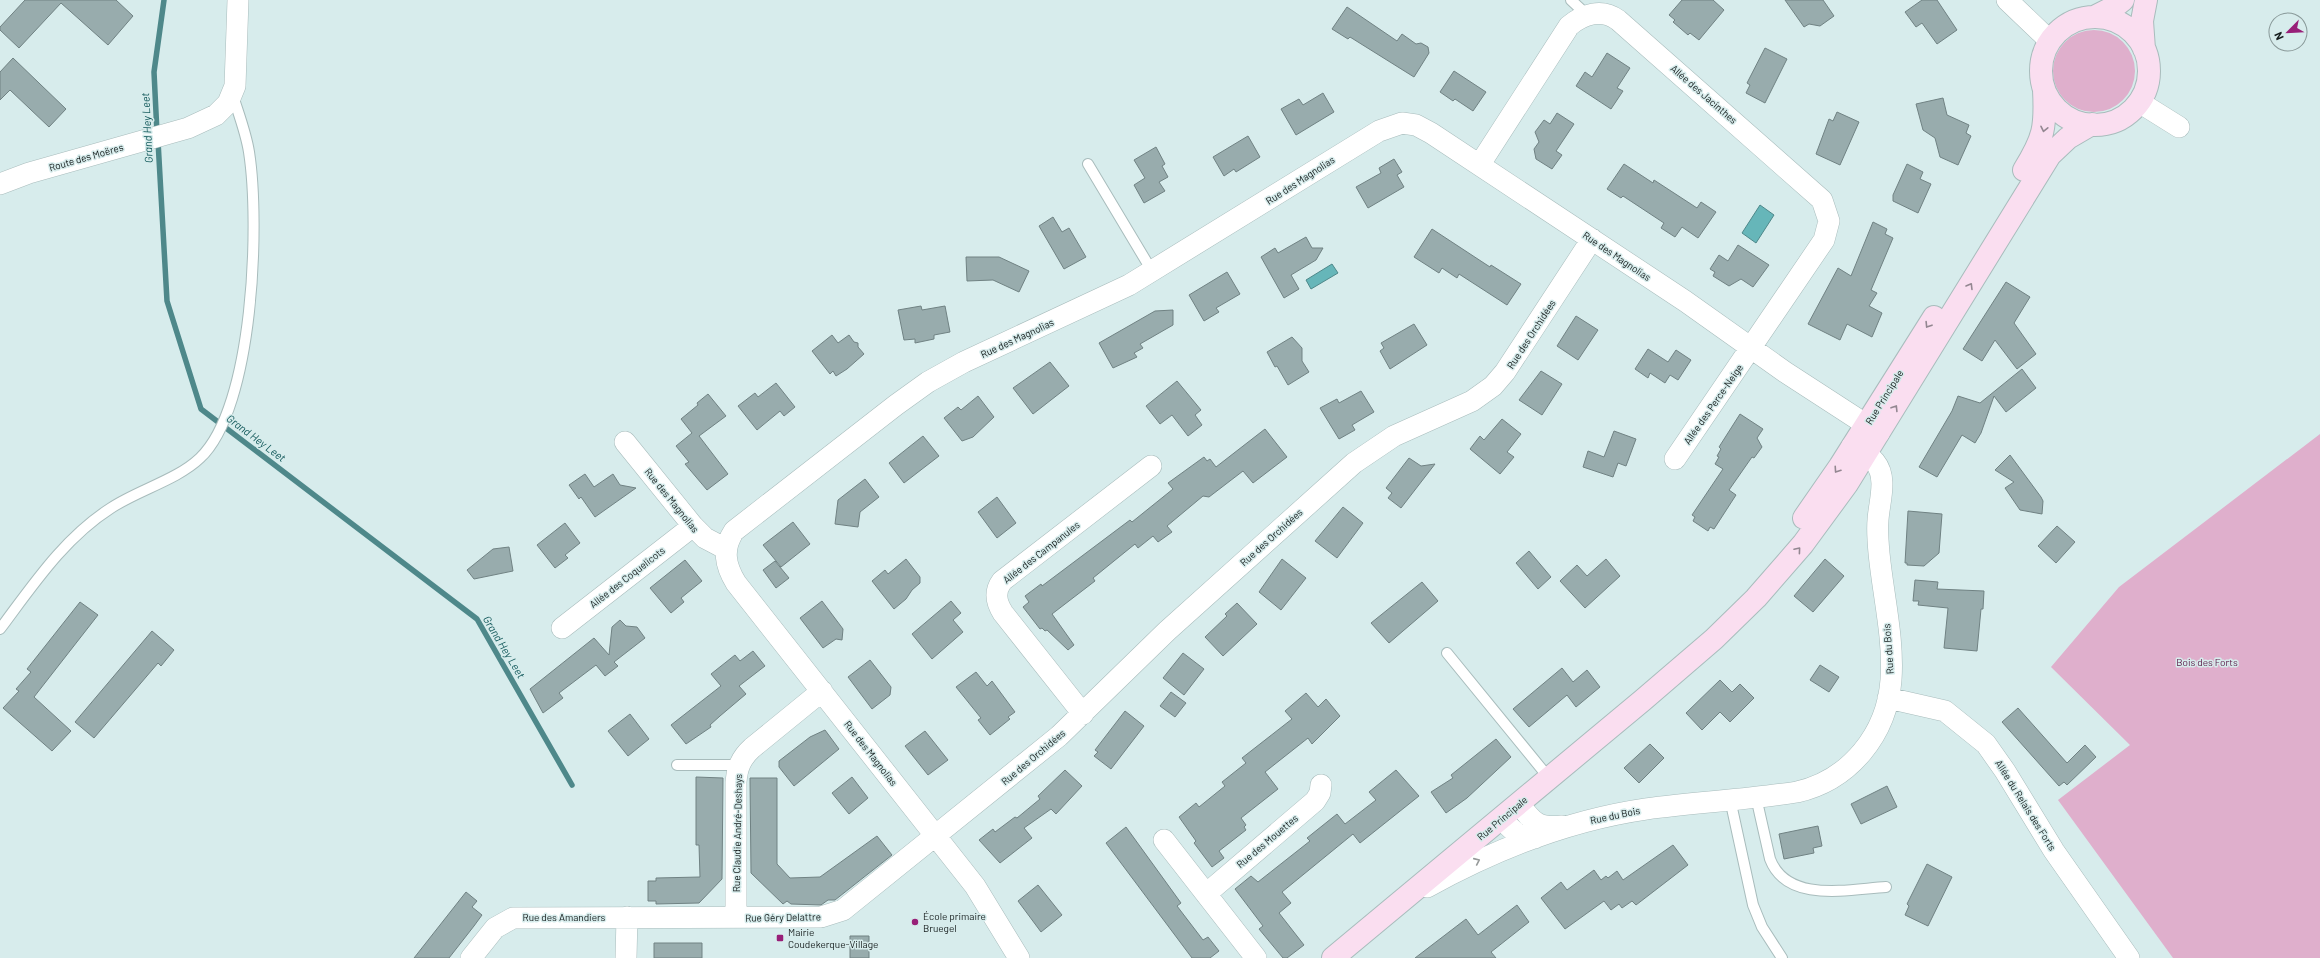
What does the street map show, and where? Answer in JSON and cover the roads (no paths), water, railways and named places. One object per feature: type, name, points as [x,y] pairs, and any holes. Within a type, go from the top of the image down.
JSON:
[{"type":"street","name":"Route des Moëres","points":[[0,184],[30,173],[171,133],[208,120],[222,110],[233,94],[236,77],[238,0]]},
{"type":"street","points":[[2007,0],[2050,41]]},
{"type":"street","points":[[2124,0],[2094,17],[2072,22],[2062,28],[2050,41],[2042,62],[2041,79],[2044,90],[2053,105],[2066,116],[2081,123],[2092,124],[2116,120],[2130,111],[2139,102],[2144,92],[2148,76],[2142,21],[2146,0]]},
{"type":"street","name":"Allée des Jacinthes","points":[[1480,164],[1569,26],[1587,15],[1606,14],[1618,20],[1818,194],[1826,206],[1830,221],[1827,234],[1752,349]]},
{"type":"street","points":[[2094,17],[2111,19],[2126,27],[2138,39],[2144,49]]},
{"type":"street","name":"Rue Principale","points":[[1872,429],[2034,154],[2044,128],[2044,90]]},
{"type":"street","points":[[2139,102],[2179,126]]},
{"type":"street","name":"Rue des Magnolias","points":[[1019,958],[983,898],[936,836],[736,583],[726,562],[726,549],[734,531],[896,405],[928,382],[964,362],[1100,300],[1152,271],[1274,198],[1312,172],[1378,131],[1394,124],[1416,125],[1480,164],[1697,309],[1752,349],[1872,429]]},
{"type":"street","name":"Rue Principale","points":[[1333,958],[1671,676],[1769,563],[1859,450],[2048,158],[2068,138],[2092,124]]},
{"type":"street","name":"Rue des Orchidées","points":[[936,836],[1021,768],[1082,714],[1167,631],[1354,463],[1394,436],[1463,406],[1493,386],[1505,372],[1592,240]]},
{"type":"street","name":"Allée des Perce-Neige","points":[[1675,459],[1752,349]]},
{"type":"street","name":"Rue des Magnolias","points":[[625,442],[693,526],[705,538],[726,549]]},
{"type":"street","name":"Rue du Bois","points":[[1406,898],[1466,866],[1535,838],[1579,824],[1646,809],[1807,790],[1840,774],[1865,748],[1877,727],[1888,698],[1891,656],[1877,532],[1882,480],[1879,468],[1859,450]]},
{"type":"street","name":"Allée des Campanules","points":[[1082,714],[1002,613],[997,602],[997,590],[1002,581],[1151,466]]},
{"type":"street","name":"Allée des Coquelicots","points":[[562,628],[693,526]]},
{"type":"street","name":"Rue Claudie André-Deshays","points":[[736,917],[736,782],[739,765],[752,748],[822,692]]},
{"type":"street","name":"Allée du Relais des Forts","points":[[1888,698],[1945,711],[1986,744],[2006,771],[2054,851],[2129,958]]},
{"type":"street","name":"Rue des Mouettes","points":[[1206,894],[1315,801],[1320,793],[1321,785]]},
{"type":"street","name":"Rue du Bois","points":[[1519,804],[1533,821],[1542,825],[1555,826],[1579,824]]},
{"type":"street","points":[[1501,818],[1517,834],[1535,838]]},
{"type":"street","name":"Rue Géry Delattre","points":[[627,917],[821,917],[837,913],[936,836]]},
{"type":"street","points":[[1164,840],[1256,958]]},
{"type":"street","points":[[626,958],[627,917]]},
{"type":"street","name":"Rue des Amandiers","points":[[471,958],[495,928],[513,918],[627,917]]},
{"type":"lane","points":[[1571,0],[1587,15]]},
{"type":"lane","points":[[0,629],[52,560],[81,530],[134,494],[185,469],[201,457],[212,444],[229,414],[237,386],[244,347],[251,284],[254,234],[249,153],[233,94]]},
{"type":"lane","points":[[1088,164],[1152,271]]},
{"type":"lane","points":[[1447,653],[1549,778]]},
{"type":"lane","points":[[677,765],[739,765]]},
{"type":"lane","points":[[1756,797],[1770,859],[1778,874],[1785,880],[1799,887],[1814,890],[1886,887]]},
{"type":"lane","points":[[1730,799],[1753,905],[1762,927],[1782,958]]},
{"type":"water","points":[[1760,205],[1774,215],[1756,243],[1742,233]]},
{"type":"water","points":[[1332,264],[1338,273],[1311,289],[1306,280]]},
{"type":"waterway","name":"Grand Hey Leet","points":[[157,133],[154,72],[164,0]]},
{"type":"waterway","name":"Grand Hey Leet","points":[[158,141],[167,301],[201,409],[477,619],[572,785]]},
{"type":"place","name":"École primaire Bruegel","points":[[915,922]]},
{"type":"place","name":"Mairie Coudekerque-Village","points":[[780,938]]},
{"type":"park label","name":"Bois des Forts","points":[[2207,662]]}]
